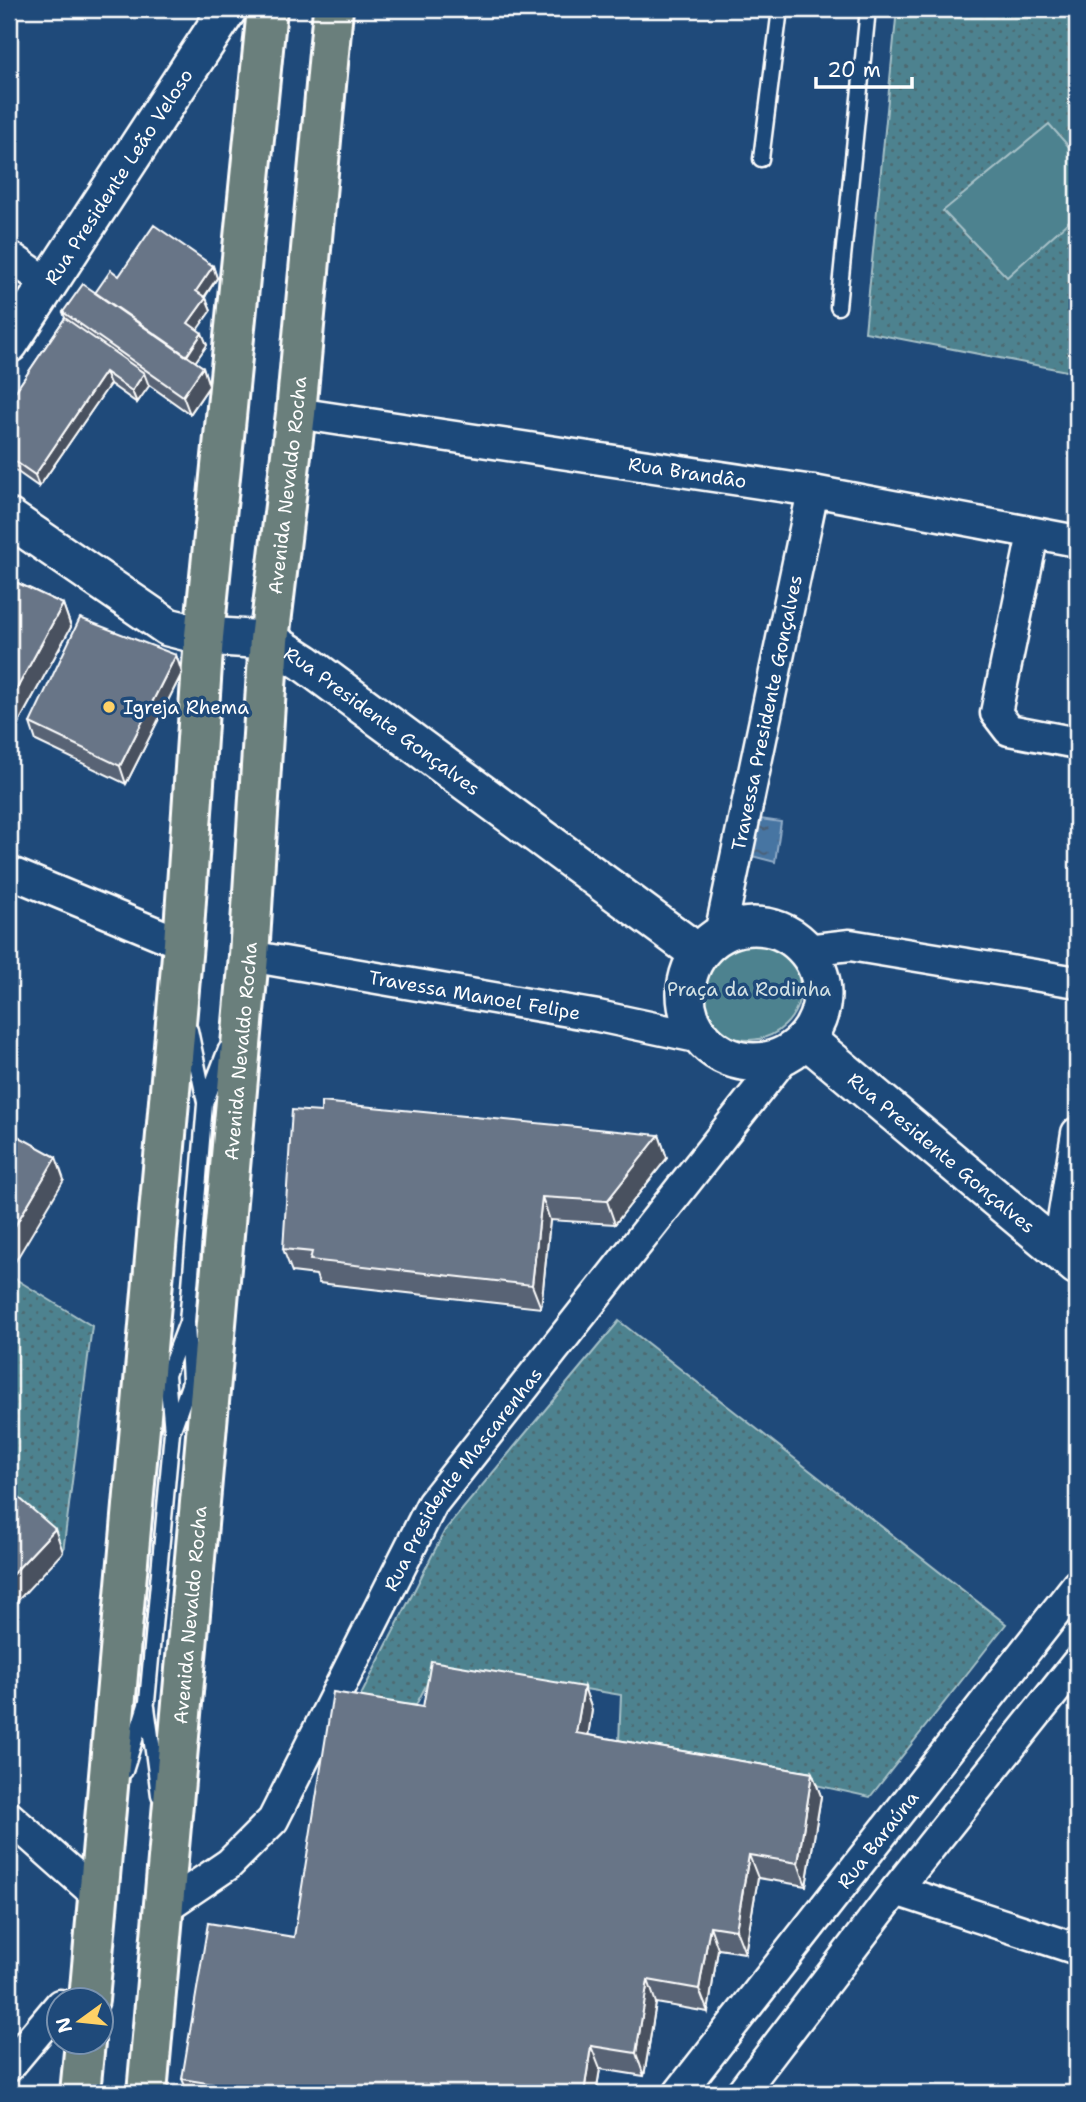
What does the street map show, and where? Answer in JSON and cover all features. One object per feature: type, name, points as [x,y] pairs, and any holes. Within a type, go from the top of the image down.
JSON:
[{"type":"highway","points":[[90,1984],[180,984],[204,636],[267,9]]},
{"type":"highway","name":"Avenida Nevaldo Rocha","points":[[147,2093],[249,956],[269,640],[296,413],[333,9]]},
{"type":"highway","points":[[80,2093],[84,2056]]},
{"type":"street","name":"Rua Presidente Leão Veloso","points":[[9,344],[228,9]]},
{"type":"street","points":[[9,256],[49,284]]},
{"type":"street","name":"Rua Brandâo","points":[[296,413],[813,491],[1077,541]]},
{"type":"street","name":"Travessa Presidente Gonçalves","points":[[709,944],[813,491]]},
{"type":"street","name":"Rua Presidente Gonçalves","points":[[9,518],[169,626],[204,636],[269,640],[709,944]]},
{"type":"street","points":[[1033,534],[996,713],[1000,722],[1009,730],[1077,743]]},
{"type":"street","points":[[9,872],[183,944]]},
{"type":"street","points":[[737,927],[775,929],[792,937],[806,950],[816,966],[822,985],[822,1004],[816,1023],[796,1047],[763,1063],[740,1062],[718,1054],[701,1038],[689,1018],[685,996],[688,973],[709,944],[737,927]]},
{"type":"street","points":[[806,950],[850,945],[1077,982]]},
{"type":"street","name":"Travessa Manoel Felipe","points":[[249,956],[585,1014],[701,1038]]},
{"type":"street","name":"Rua Presidente Gonçalves","points":[[796,1047],[1068,1258]]},
{"type":"street","name":"Rua Presidente Mascarenhas","points":[[164,1908],[229,1864],[273,1820],[432,1504],[796,1047]]},
{"type":"street","points":[[1068,1258],[1077,1133]]},
{"type":"street","name":"Rua Baraúna","points":[[679,2093],[1077,1585]]},
{"type":"street","points":[[741,2093],[1077,1663]]},
{"type":"street","points":[[9,1817],[98,1896]]},
{"type":"street","points":[[897,1890],[1077,1949]]},
{"type":"street","points":[[9,2066],[46,2022]]},
{"type":"lane","points":[[761,159],[780,9]]},
{"type":"lane","points":[[838,307],[868,9]]},
{"type":"lane","points":[[180,984],[205,1104]]},
{"type":"lane","points":[[172,1432],[190,1382],[187,1322],[205,1104],[245,998]]},
{"type":"lane","points":[[103,1839],[146,1702],[172,1432],[167,1375],[187,1322]]},
{"type":"lane","points":[[146,1702],[168,1863]]},
{"type":"green space","points":[[897,9],[1077,9],[1077,373],[865,332]]},
{"type":"green space","points":[[1049,124],[1077,156],[1077,214],[1007,277],[943,211]]},
{"type":"green space","name":"Praça da Rodinha","points":[[749,938],[769,942],[785,953],[796,969],[800,989],[796,1009],[785,1025],[769,1036],[749,1040],[729,1036],[713,1025],[702,1009],[698,989],[702,969],[713,953],[729,942]]},
{"type":"green space","points":[[9,1275],[92,1326],[63,1552],[9,1505]]},
{"type":"green space","points":[[619,1321],[1006,1624],[870,1797],[619,1742],[621,1695],[437,1664],[416,1705],[358,1701],[445,1530]]},
{"type":"water","points":[[760,819],[781,822],[775,862],[752,856]]},
{"type":"building","points":[[154,225],[213,266],[196,291],[206,298],[188,323],[202,333],[186,356],[95,293],[111,270],[119,276]]},
{"type":"building","points":[[83,284],[203,367],[183,396],[63,312]]},
{"type":"building","points":[[65,318],[144,373],[132,391],[105,372],[35,475],[9,457],[9,401]]},
{"type":"building","points":[[9,579],[63,604],[9,703]]},
{"type":"building","name":"Igreja Rhema","points":[[80,618],[176,655],[120,766],[30,723]]},
{"type":"building","points":[[321,1102],[659,1135],[607,1201],[542,1197],[532,1285],[310,1260],[312,1252],[283,1249],[292,1110],[321,1112]]},
{"type":"building","points":[[9,1131],[56,1157],[9,1236]]},
{"type":"building","points":[[9,1489],[55,1529],[9,1578]]},
{"type":"building","points":[[431,1661],[584,1687],[576,1733],[812,1773],[798,1863],[749,1855],[736,1930],[710,1926],[699,1989],[648,1980],[636,2053],[591,2046],[584,2093],[268,2093],[182,2079],[208,1923],[294,1937],[333,1692],[423,1707]]},
{"type":"place","name":"Igreja Rhema","points":[[109,707]]}]
